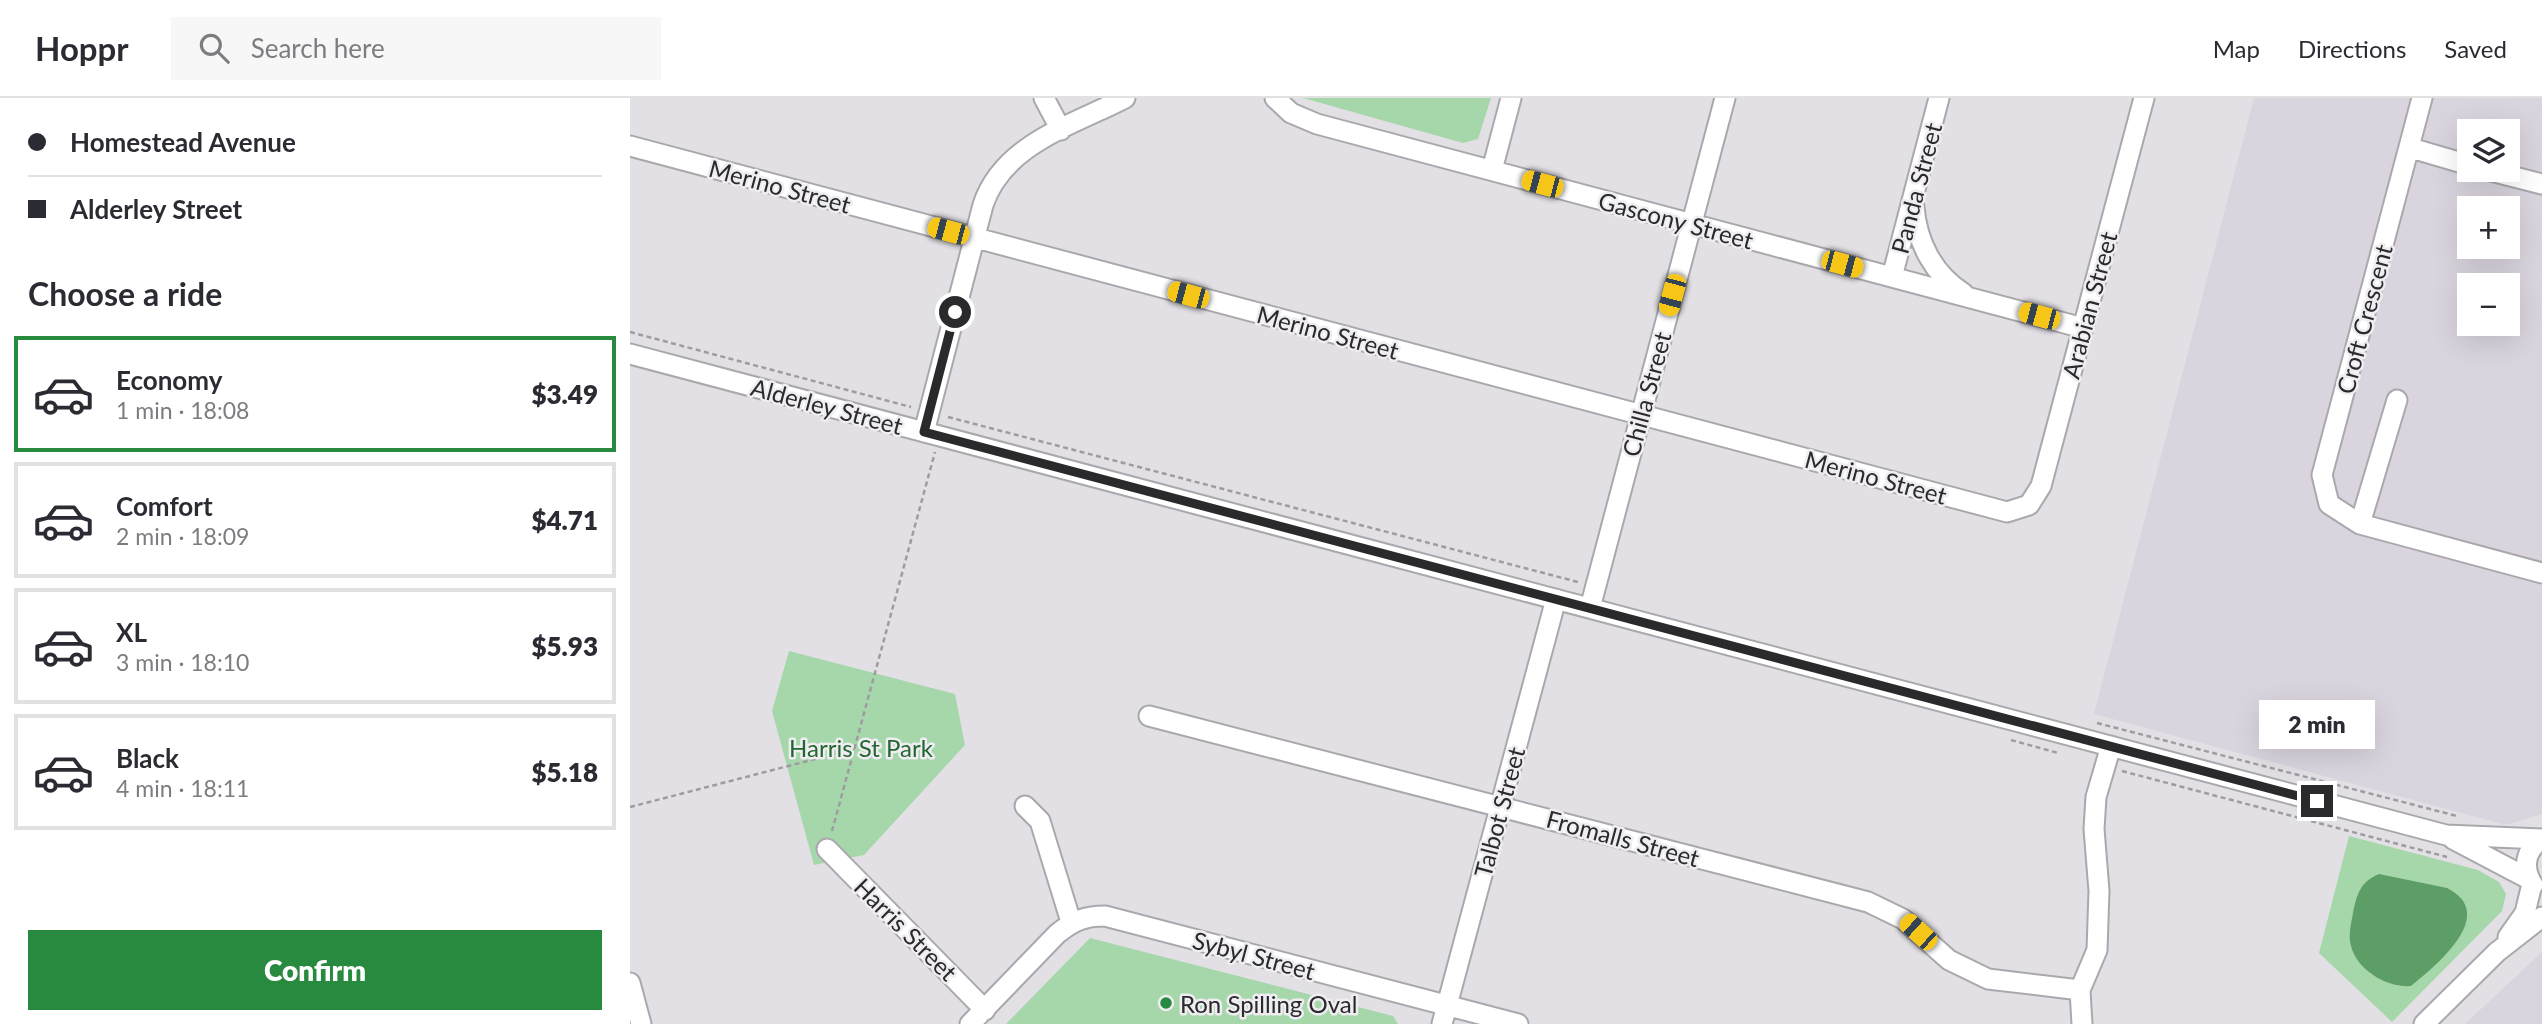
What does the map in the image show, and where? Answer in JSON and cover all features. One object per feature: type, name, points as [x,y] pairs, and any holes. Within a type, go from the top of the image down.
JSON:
[{"type":"street","points":[[1044,98],[1061,130]]},
{"type":"street","points":[[932,433],[929,412],[988,192],[1001,169],[1023,150],[1125,98]]},
{"type":"street","name":"Gascony Street","points":[[1275,98],[1291,113],[1317,124],[2083,328]]},
{"type":"street","points":[[1492,170],[1511,98]]},
{"type":"street","name":"Chilla Street","points":[[1590,608],[1725,98]]},
{"type":"street","name":"Panda Street","points":[[1892,277],[1939,98]]},
{"type":"street","name":"Arabian Street","points":[[2025,507],[2034,499],[2041,486],[2144,98]]},
{"type":"street","name":"Croft Crescent","points":[[2422,98],[2411,148],[2322,475],[2329,504],[2361,524],[2542,573]]},
{"type":"street","name":"Merino Street","points":[[630,146],[1999,511],[2014,511],[2025,507]]},
{"type":"street","points":[[2411,148],[2457,161]]},
{"type":"street","points":[[2520,178],[2542,184]]},
{"type":"street","points":[[1914,192],[1916,223],[1926,253],[1945,279],[1972,299]]},
{"type":"street","name":"Alderley Street","points":[[630,354],[1590,608],[2108,756],[2446,835],[2542,839]]},
{"type":"street","points":[[2361,524],[2397,400]]},
{"type":"street","name":"Talbot Street","points":[[1445,1014],[1556,599]]},
{"type":"street","name":"Fromalls Street","points":[[1149,716],[1868,902],[1903,919],[1949,960],[1988,979],[2080,990]]},
{"type":"street","points":[[2082,1024],[2080,990],[2090,973],[2097,950],[2099,891],[2094,829],[2096,797],[2108,756]]},
{"type":"street","points":[[970,1024],[1071,922],[1040,821],[1025,806]]},
{"type":"street","name":"Alderley Street","points":[[2446,835],[2534,885]]},
{"type":"street","points":[[2497,952],[2522,918],[2534,885],[2528,856],[2542,839]]},
{"type":"street","name":"Harris Street","points":[[827,849],[985,1010]]},
{"type":"street","name":"Sybyl Street","points":[[1071,922],[1087,916],[1105,916],[1445,1014],[1518,1024]]},
{"type":"street","points":[[2424,1024],[2497,952],[2542,916]]},
{"type":"street","points":[[630,983],[641,1024]]},
{"type":"path","points":[[630,332],[1595,587]]},
{"type":"path","points":[[827,849],[932,433]]},
{"type":"path","points":[[2087,721],[2461,818]]},
{"type":"path","points":[[2009,740],[2061,753]]},
{"type":"path","points":[[630,807],[854,748]]},
{"type":"path","points":[[2108,756],[2451,859]]},
{"type":"shaded area","points":[[2254,98],[2542,98],[2542,814],[2506,825],[2094,714]]},
{"type":"shaded area","points":[[2379,874],[2447,888],[2461,899],[2467,911],[2465,925],[2448,953],[2411,986],[2392,984],[2374,976],[2360,963],[2351,946],[2350,930],[2358,894],[2367,881]]},
{"type":"shaded area","points":[[2542,952],[2542,1024],[2465,1024]]},
{"type":"green space","points":[[1303,98],[1491,98],[1478,139],[1463,143]]},
{"type":"green space","name":"Harris St Park","points":[[789,651],[955,694],[965,745],[864,855],[814,865],[772,711]]},
{"type":"green space","points":[[2349,836],[2478,870],[2499,882],[2506,894],[2502,911],[2392,1022],[2319,953]]},
{"type":"green space","points":[[1090,938],[1393,1016],[1398,1024],[1006,1024]]},
{"type":"place","name":"Ron Spilling Oval","points":[[1166,1003]]},
{"type":"route","points":[[955,312],[924,432],[2317,801]]}]
